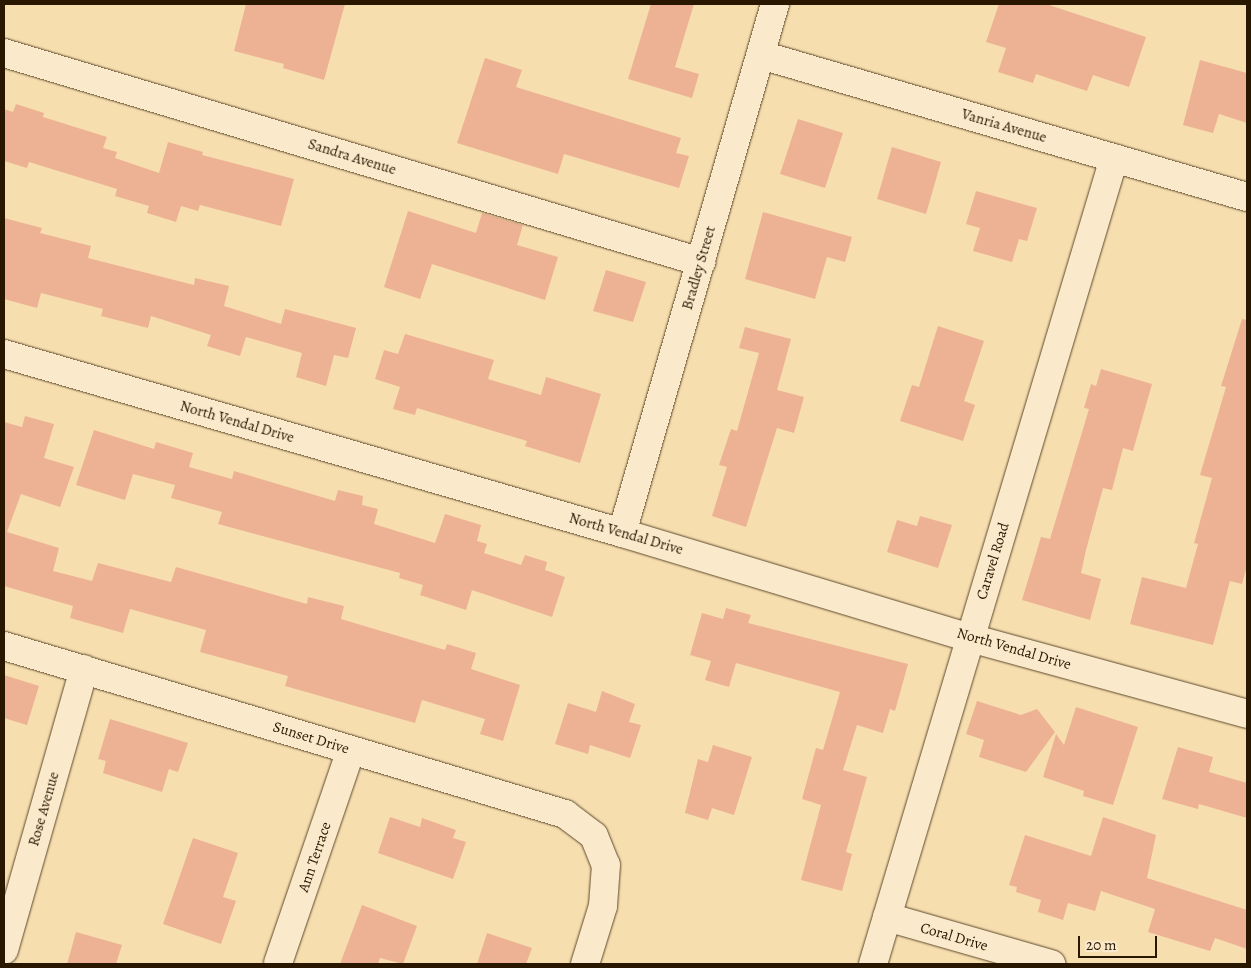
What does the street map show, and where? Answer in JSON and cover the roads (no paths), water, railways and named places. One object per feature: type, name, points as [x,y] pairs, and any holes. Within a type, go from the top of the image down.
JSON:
[{"type":"street","name":"Bradley Street","points":[[622,533],[762,55],[775,4]]},
{"type":"street","name":"Sandra Avenue","points":[[4,53],[701,262]]},
{"type":"street","name":"Vanria Avenue","points":[[762,55],[1247,197]]},
{"type":"street","name":"Caravel Road","points":[[872,964],[1114,158]]},
{"type":"street","name":"North Vendal Drive","points":[[4,354],[622,533],[970,638],[1247,712]]},
{"type":"street","name":"Sunset Drive","points":[[4,646],[553,810],[586,828],[603,852],[606,877],[603,906],[585,964]]},
{"type":"street","name":"Rose Avenue","points":[[4,950],[12,892],[84,669]]},
{"type":"street","name":"Ann Terrace","points":[[278,963],[351,750]]},
{"type":"street","name":"Coral Drive","points":[[887,917],[1051,964]]}]
